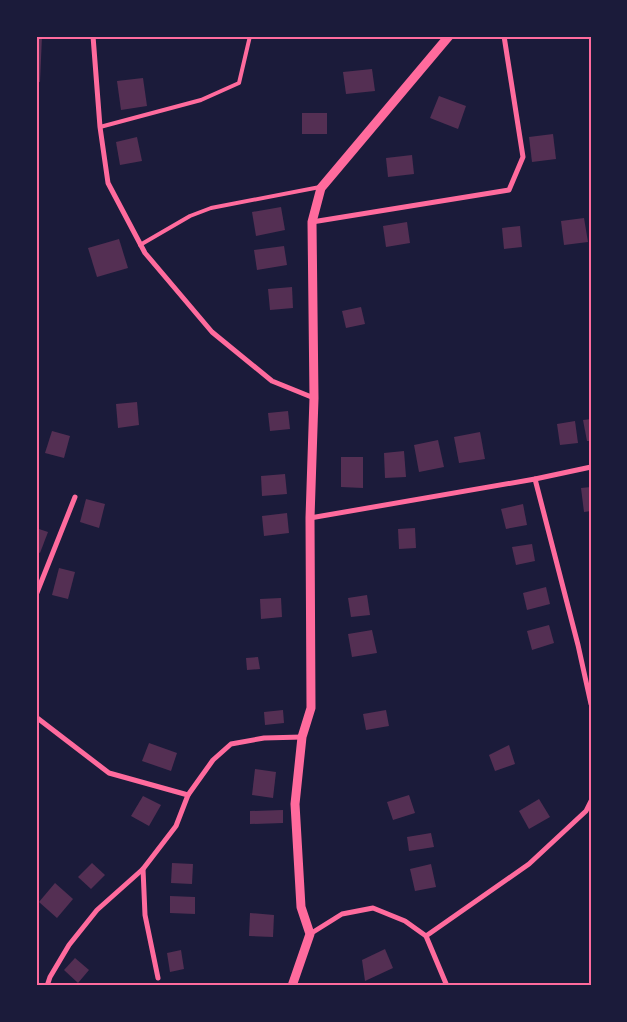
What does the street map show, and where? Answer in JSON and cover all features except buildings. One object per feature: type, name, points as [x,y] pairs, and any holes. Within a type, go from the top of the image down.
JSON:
[{"type":"street","points":[[93,36],[100,128],[108,184],[140,245],[212,332],[272,381],[314,398]]},
{"type":"street","points":[[292,986],[310,934],[301,907],[295,804],[302,737],[311,708],[310,518],[314,398],[312,222],[322,186],[448,36]]},
{"type":"street","points":[[312,222],[510,190],[523,158],[504,36]]},
{"type":"street","points":[[310,518],[535,479],[591,467]]},
{"type":"street","points":[[535,479],[578,645],[591,704]]},
{"type":"street","points":[[36,594],[75,497]]},
{"type":"street","points":[[36,717],[109,773],[188,795]]},
{"type":"street","points":[[47,986],[50,977],[70,945],[97,910],[143,869],[176,826],[188,795],[213,760],[231,744],[264,738],[302,737]]},
{"type":"street","points":[[426,936],[529,864],[586,811],[591,801]]},
{"type":"street","points":[[143,869],[145,915],[158,978]]},
{"type":"street","points":[[310,934],[342,914],[373,908],[405,921],[426,936],[447,986]]},
{"type":"lane","points":[[100,128],[201,100],[239,83],[250,36]]},
{"type":"lane","points":[[140,245],[190,216],[211,208],[322,186]]}]
